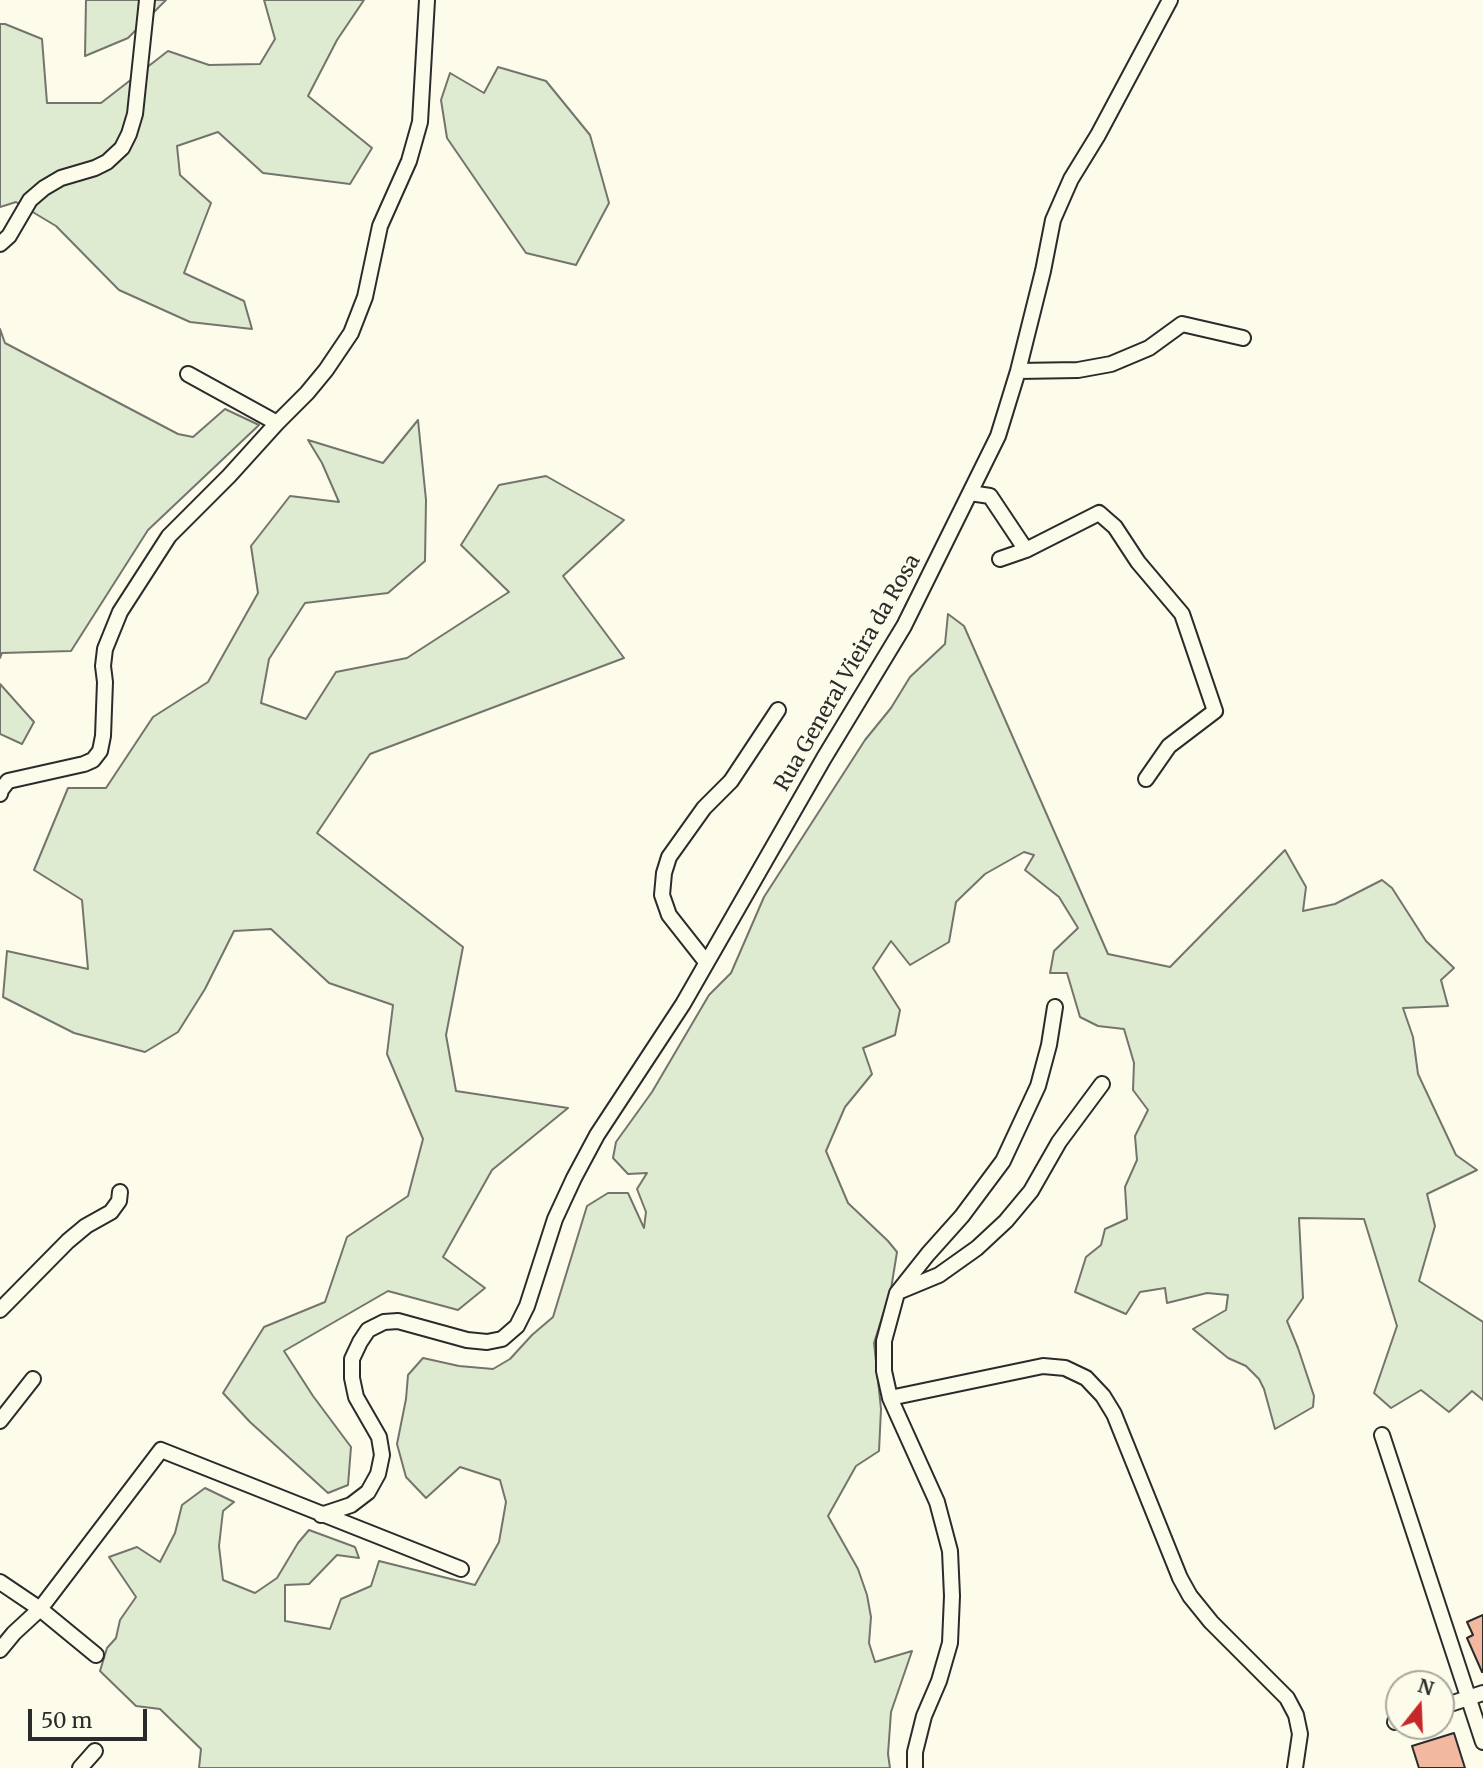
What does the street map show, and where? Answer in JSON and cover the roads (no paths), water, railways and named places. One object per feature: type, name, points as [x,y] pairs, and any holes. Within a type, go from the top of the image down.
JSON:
[{"type":"street","points":[[0,244],[9,236],[30,200],[44,188],[61,178],[107,162],[122,148],[135,114],[147,0]]},
{"type":"street","points":[[0,794],[8,781],[84,764],[93,760],[100,751],[103,736],[105,649],[120,612],[169,536],[307,393],[351,332],[365,297],[380,226],[409,161],[420,122],[427,0]]},
{"type":"street","name":"Rua General Vieira da Rosa","points":[[321,1514],[351,1505],[368,1492],[378,1474],[383,1455],[379,1437],[356,1397],[352,1378],[352,1359],[368,1330],[384,1322],[398,1321],[467,1340],[487,1342],[502,1339],[517,1326],[527,1306],[555,1219],[597,1135],[683,1004],[824,758],[904,626],[970,494],[998,436],[1018,371],[1054,220],[1071,179],[1098,135],[1170,0]]},
{"type":"street","points":[[1018,371],[1077,370],[1111,364],[1149,348],[1182,324],[1243,338]]},
{"type":"street","points":[[188,374],[276,423]]},
{"type":"street","points":[[970,494],[990,496],[1026,550]]},
{"type":"street","points":[[1000,559],[1026,550],[1099,513],[1115,527],[1138,562],[1182,614],[1215,711],[1169,746],[1146,779]]},
{"type":"street","points":[[706,962],[669,915],[663,895],[664,873],[669,858],[704,808],[731,781],[778,710]]},
{"type":"street","points":[[915,1768],[915,1752],[924,1716],[939,1681],[950,1643],[950,1551],[937,1502],[890,1398],[884,1371],[884,1341],[897,1293],[962,1216],[1003,1161],[1038,1086],[1049,1045],[1055,1007]]},
{"type":"street","points":[[897,1293],[939,1275],[976,1248],[1006,1221],[1031,1191],[1059,1142],[1101,1084]]},
{"type":"street","points":[[0,1310],[68,1241],[86,1226],[111,1212],[119,1201],[120,1192]]},
{"type":"street","points":[[890,1398],[1043,1366],[1065,1368],[1086,1378],[1103,1396],[1114,1415],[1190,1596],[1211,1622],[1287,1698],[1296,1715],[1300,1734],[1295,1768]]},
{"type":"street","points":[[0,1420],[33,1379]]},
{"type":"street","points":[[1382,1436],[1476,1695],[1483,1742]]},
{"type":"street","points":[[0,1650],[40,1609],[161,1450],[461,1569]]},
{"type":"street","points":[[0,1582],[40,1609],[96,1654]]},
{"type":"street","points":[[1455,1702],[1476,1695]]},
{"type":"street","points":[[80,1768],[95,1751]]}]
